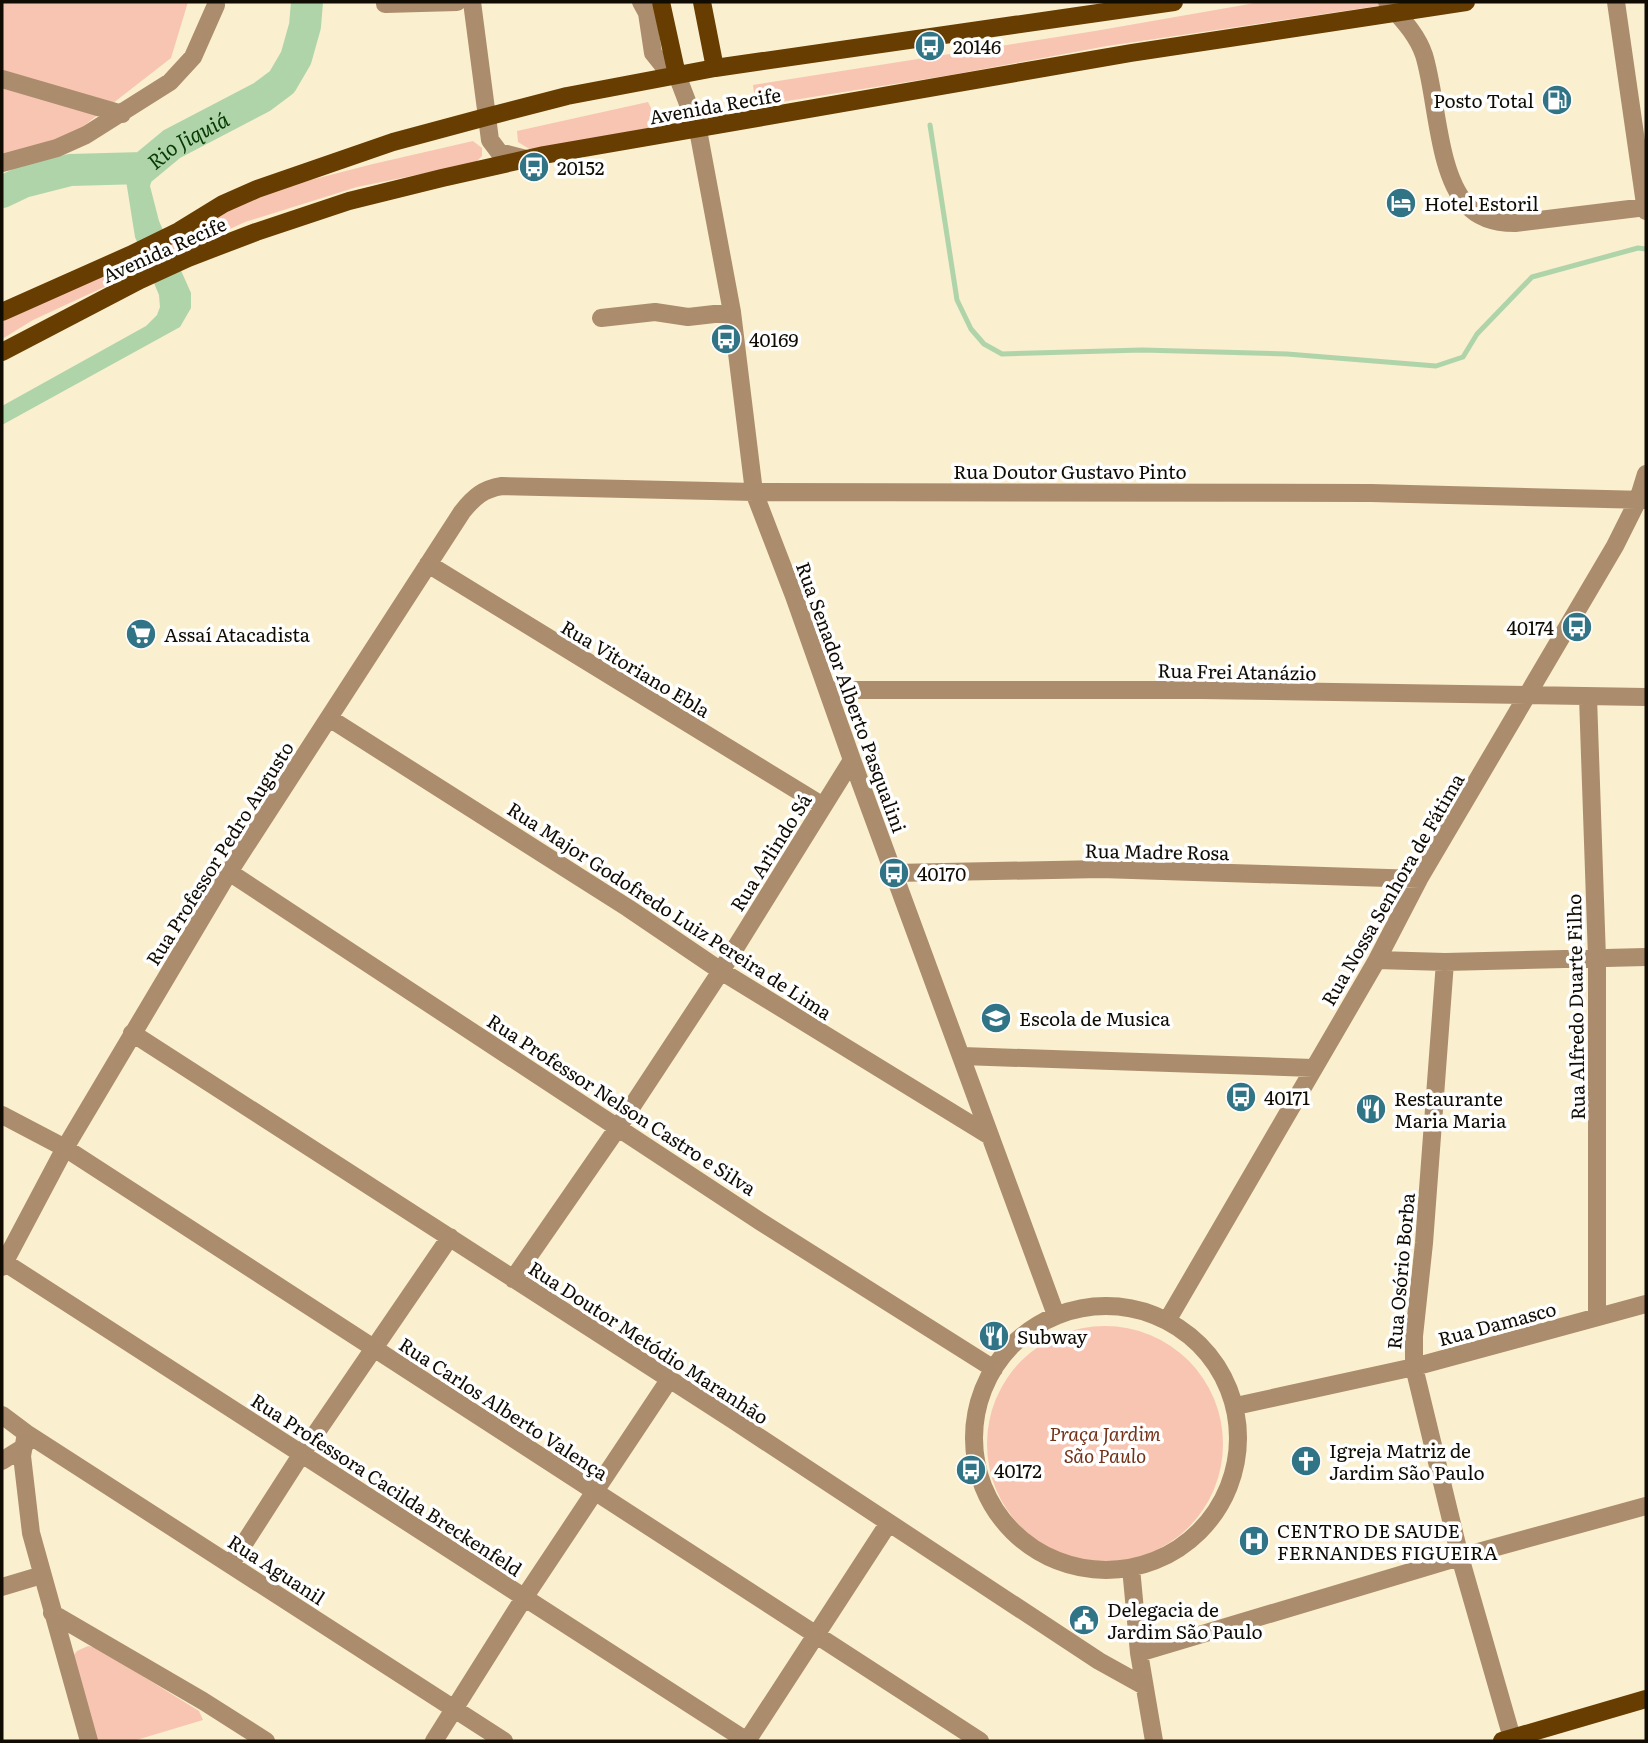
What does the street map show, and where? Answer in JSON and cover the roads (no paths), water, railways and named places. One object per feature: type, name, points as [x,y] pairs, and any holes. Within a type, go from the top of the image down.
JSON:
[{"type":"main road","points":[[661,2],[677,75]]},
{"type":"main road","points":[[702,2],[715,68]]},
{"type":"main road","name":"Avenida Recife","points":[[2,312],[130,256],[223,204],[257,189],[393,142],[486,117],[567,96],[715,68],[1174,2]]},
{"type":"main road","name":"Avenida Recife","points":[[2,352],[188,258],[349,201],[526,159],[1392,7],[1466,2]]},
{"type":"main road","points":[[1507,1740],[1646,1699]]},
{"type":"street","points":[[385,4],[457,2]]},
{"type":"street","points":[[472,2],[490,140],[493,147],[505,155],[526,159]]},
{"type":"street","points":[[641,2],[647,13],[653,53],[665,68],[677,75]]},
{"type":"street","points":[[1392,7],[1419,42],[1424,56],[1455,187],[1467,205],[1483,216],[1499,223],[1515,223],[1646,209],[1616,2]]},
{"type":"street","points":[[2,163],[57,148],[86,135],[170,82],[185,68],[204,36],[216,5]]},
{"type":"street","name":"Rua Senador Alberto Pasqualini","points":[[677,75],[698,130],[732,312],[754,492],[1056,1315]]},
{"type":"street","points":[[2,79],[122,114]]},
{"type":"street","points":[[601,318],[655,312],[688,317],[732,312]]},
{"type":"street","name":"Rua Nossa Senhora de Fátima","points":[[1167,1321],[1377,961],[1419,879],[1642,500],[1646,474]]},
{"type":"street","name":"Rua Doutor Gustavo Pinto","points":[[502,486],[754,492],[1357,493],[1642,500]]},
{"type":"street","name":"Rua Professor Pedro Augusto","points":[[3,1264],[65,1148],[229,872],[472,499],[489,488],[502,486]]},
{"type":"street","name":"Rua Vitoriano Ebla","points":[[428,564],[823,806]]},
{"type":"street","name":"Rua Frei Atanázio","points":[[828,690],[1202,690],[1646,697]]},
{"type":"street","name":"Rua Alfredo Duarte Filho","points":[[1588,697],[1597,958],[1597,1317]]},
{"type":"street","name":"Rua Major Godofredo Luiz Pereira de Lima","points":[[329,718],[722,971],[990,1136]]},
{"type":"street","name":"Rua Arlindo Sá","points":[[513,1279],[722,971],[852,760]]},
{"type":"street","name":"Rua Madre Rosa","points":[[894,873],[1101,869],[1419,879]]},
{"type":"street","name":"Rua Professor Nelson Castro e Silva","points":[[229,872],[619,1126],[761,1222],[993,1368]]},
{"type":"street","points":[[1377,961],[1646,957]]},
{"type":"street","name":"Rua Osório Borba","points":[[1445,962],[1424,1242],[1414,1336],[1414,1367],[1507,1740]]},
{"type":"street","name":"Rua Doutor Metódio Maranhão","points":[[132,1033],[450,1237],[1099,1661],[1144,1686]]},
{"type":"street","points":[[962,1056],[1313,1068]]},
{"type":"street","name":"Rua Carlos Alberto Valença","points":[[2,1115],[65,1148],[979,1741]]},
{"type":"street","points":[[231,1564],[301,1455],[450,1237]]},
{"type":"street","name":"Rua Professora Cacilda Breckenfeld","points":[[3,1264],[747,1741]]},
{"type":"street","name":"Rua Damasco","points":[[1236,1406],[1414,1367],[1646,1304]]},
{"type":"street","points":[[1097,1306],[1138,1309],[1167,1321],[1202,1347],[1228,1385],[1236,1406],[1238,1444],[1230,1483],[1212,1518],[1184,1546],[1149,1563],[1131,1568],[1089,1570],[1060,1563],[1034,1550],[1000,1519],[983,1485],[974,1446],[978,1399],[993,1368],[1021,1337],[1056,1315],[1097,1306]]},
{"type":"street","points":[[434,1741],[524,1598],[669,1380]]},
{"type":"street","points":[[2,1415],[24,1440],[23,1473],[31,1532],[89,1741]]},
{"type":"street","points":[[2,1461],[24,1440]]},
{"type":"street","name":"Rua Aguanil","points":[[24,1440],[231,1564],[504,1741]]},
{"type":"street","points":[[1139,1653],[1460,1557],[1646,1506]]},
{"type":"street","points":[[747,1741],[888,1524]]},
{"type":"street","points":[[1131,1568],[1139,1653],[1154,1741]]},
{"type":"street","points":[[2,1587],[42,1575]]},
{"type":"street","points":[[52,1613],[204,1701],[266,1741]]},
{"type":"waterway","name":"Rio Jiquiá","points":[[2,192],[23,182],[70,170],[143,168],[172,144],[262,97],[282,82],[296,58],[305,26],[307,2]]},
{"type":"waterway","points":[[930,125],[957,300],[971,329],[984,344],[1002,354],[1142,350],[1287,354],[1436,366],[1463,357],[1477,334],[1532,277],[1638,248],[1646,249]]},
{"type":"place","name":"20146","points":[[930,46]]},
{"type":"place","name":"Posto Total","points":[[1557,100]]},
{"type":"place","name":"20152","points":[[534,167]]},
{"type":"place","name":"Hotel Estoril","points":[[1401,203]]},
{"type":"place","name":"40169","points":[[726,339]]},
{"type":"place","name":"40174","points":[[1577,627]]},
{"type":"place","name":"Assaí Atacadista","points":[[141,634]]},
{"type":"place","name":"40170","points":[[894,873]]},
{"type":"place","name":"Escola de Musica","points":[[996,1018]]},
{"type":"place","name":"40171","points":[[1241,1097]]},
{"type":"place","name":"Restaurante Maria Maria","points":[[1371,1109]]},
{"type":"place","name":"Subway","points":[[994,1336]]},
{"type":"place","name":"Igreja Matriz de Jardim São Paulo","points":[[1306,1461]]},
{"type":"place","name":"40172","points":[[971,1470]]},
{"type":"place","name":"CENTRO DE SAUDE FERNANDES FIGUEIRA","points":[[1254,1541]]},
{"type":"place","name":"Delegacia de Jardim São Paulo","points":[[1084,1620]]},
{"type":"park label","name":"Praça Jardim São Paulo","points":[[1105,1444]]}]
